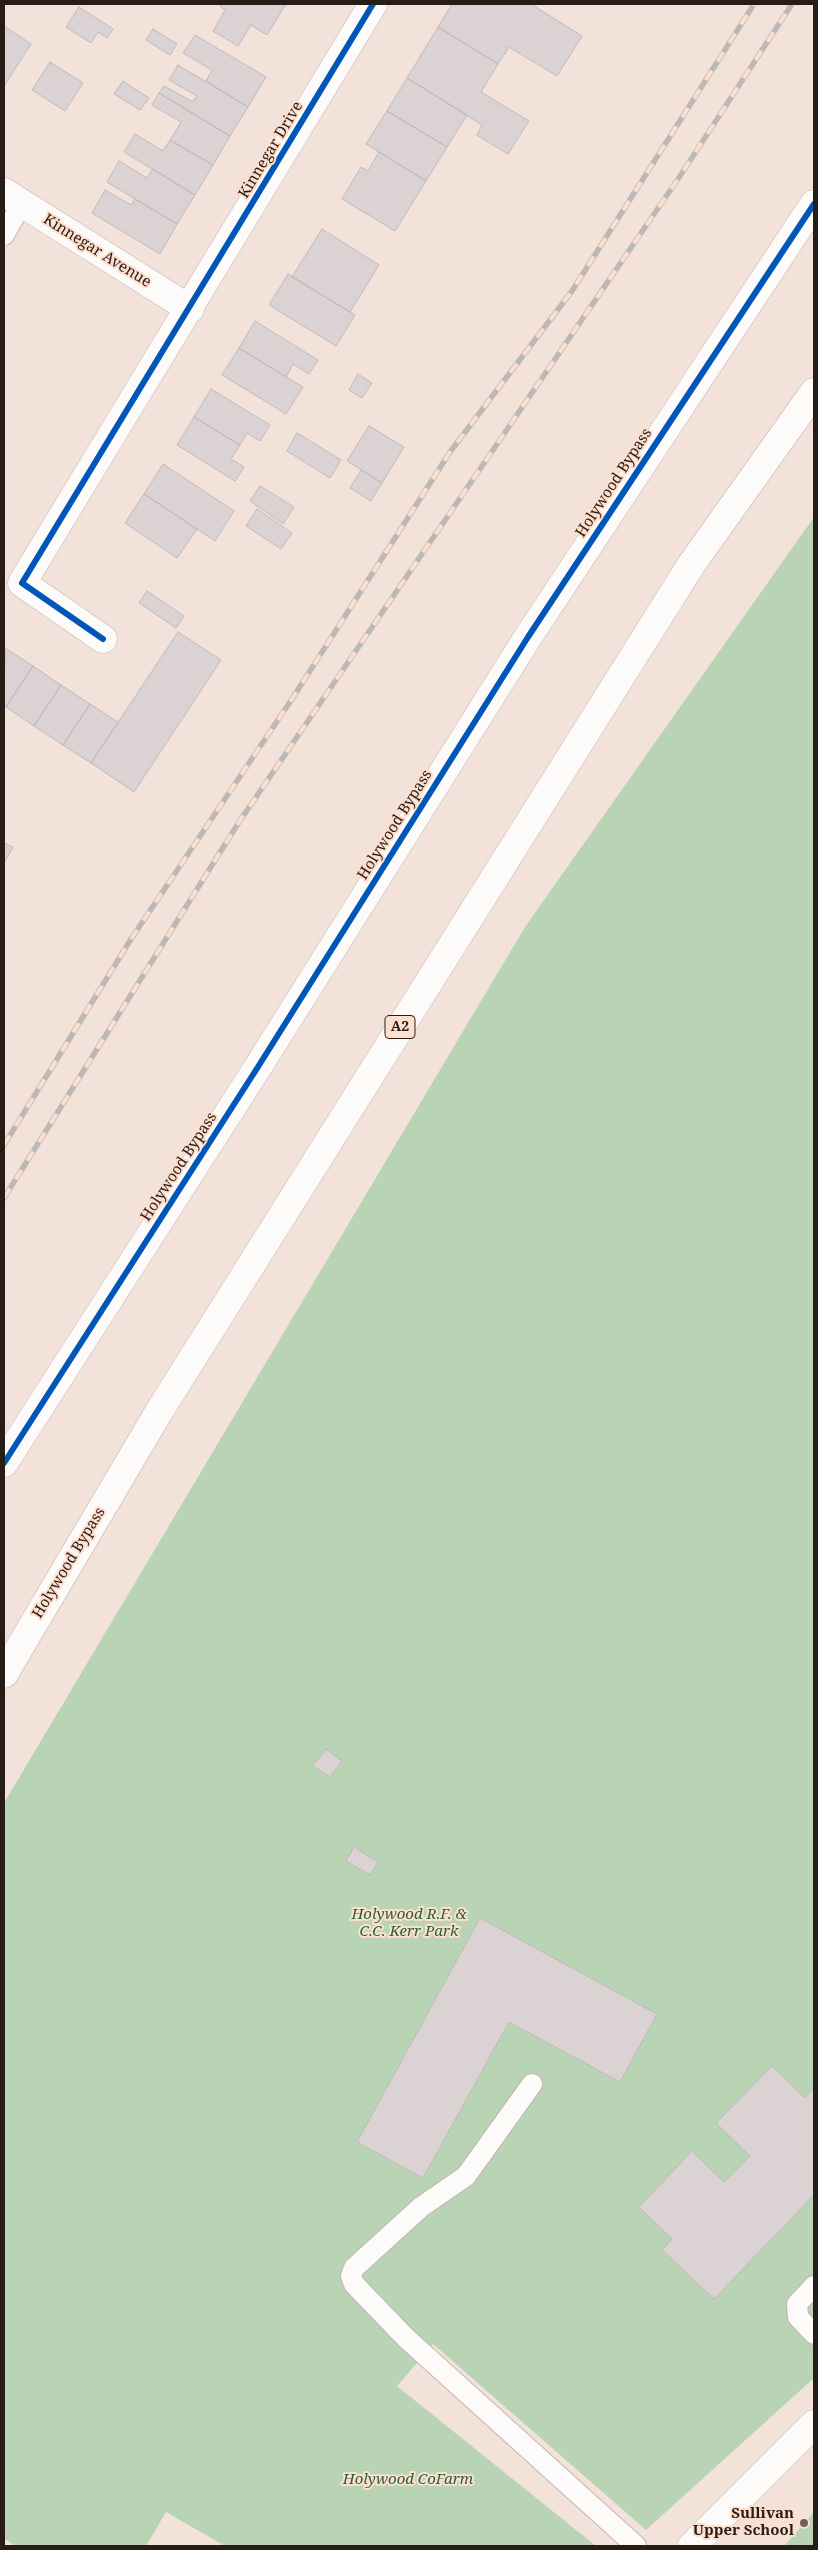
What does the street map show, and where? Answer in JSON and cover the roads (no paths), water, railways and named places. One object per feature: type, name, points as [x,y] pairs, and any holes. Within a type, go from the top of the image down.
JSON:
[{"type":"main road","name":"Kinnegar Drive","points":[[104,639],[22,583],[190,309],[373,4]]},
{"type":"main road","name":"Kinnegar Avenue","points":[[13,198],[190,309]]},
{"type":"main road","name":"Holywood Bypass","points":[[4,1463],[256,1070],[534,629],[814,204]]},
{"type":"main road","name":"Holywood Bypass","points":[[4,1674],[160,1410],[691,564],[814,392]]},
{"type":"main road","points":[[692,2546],[814,2424]]},
{"type":"lane","points":[[4,235],[13,198]]},
{"type":"lane","points":[[532,2084],[466,2176],[421,2206],[354,2268],[351,2276],[354,2284],[406,2338],[636,2546]]},
{"type":"lane","points":[[814,2286],[797,2304],[798,2317],[814,2334]]},
{"type":"railway","points":[[4,1145],[131,939],[292,699],[450,452],[572,291],[754,4]]},
{"type":"railway","points":[[4,1198],[239,822],[680,176],[792,4]]},
{"type":"place","name":"Sullivan Upper School","points":[[804,2523]]},
{"type":"park label","name":"Holywood R.F. & C.C. Kerr Park","points":[[409,1924]]},
{"type":"park label","name":"Holywood CoFarm","points":[[408,2480]]}]
